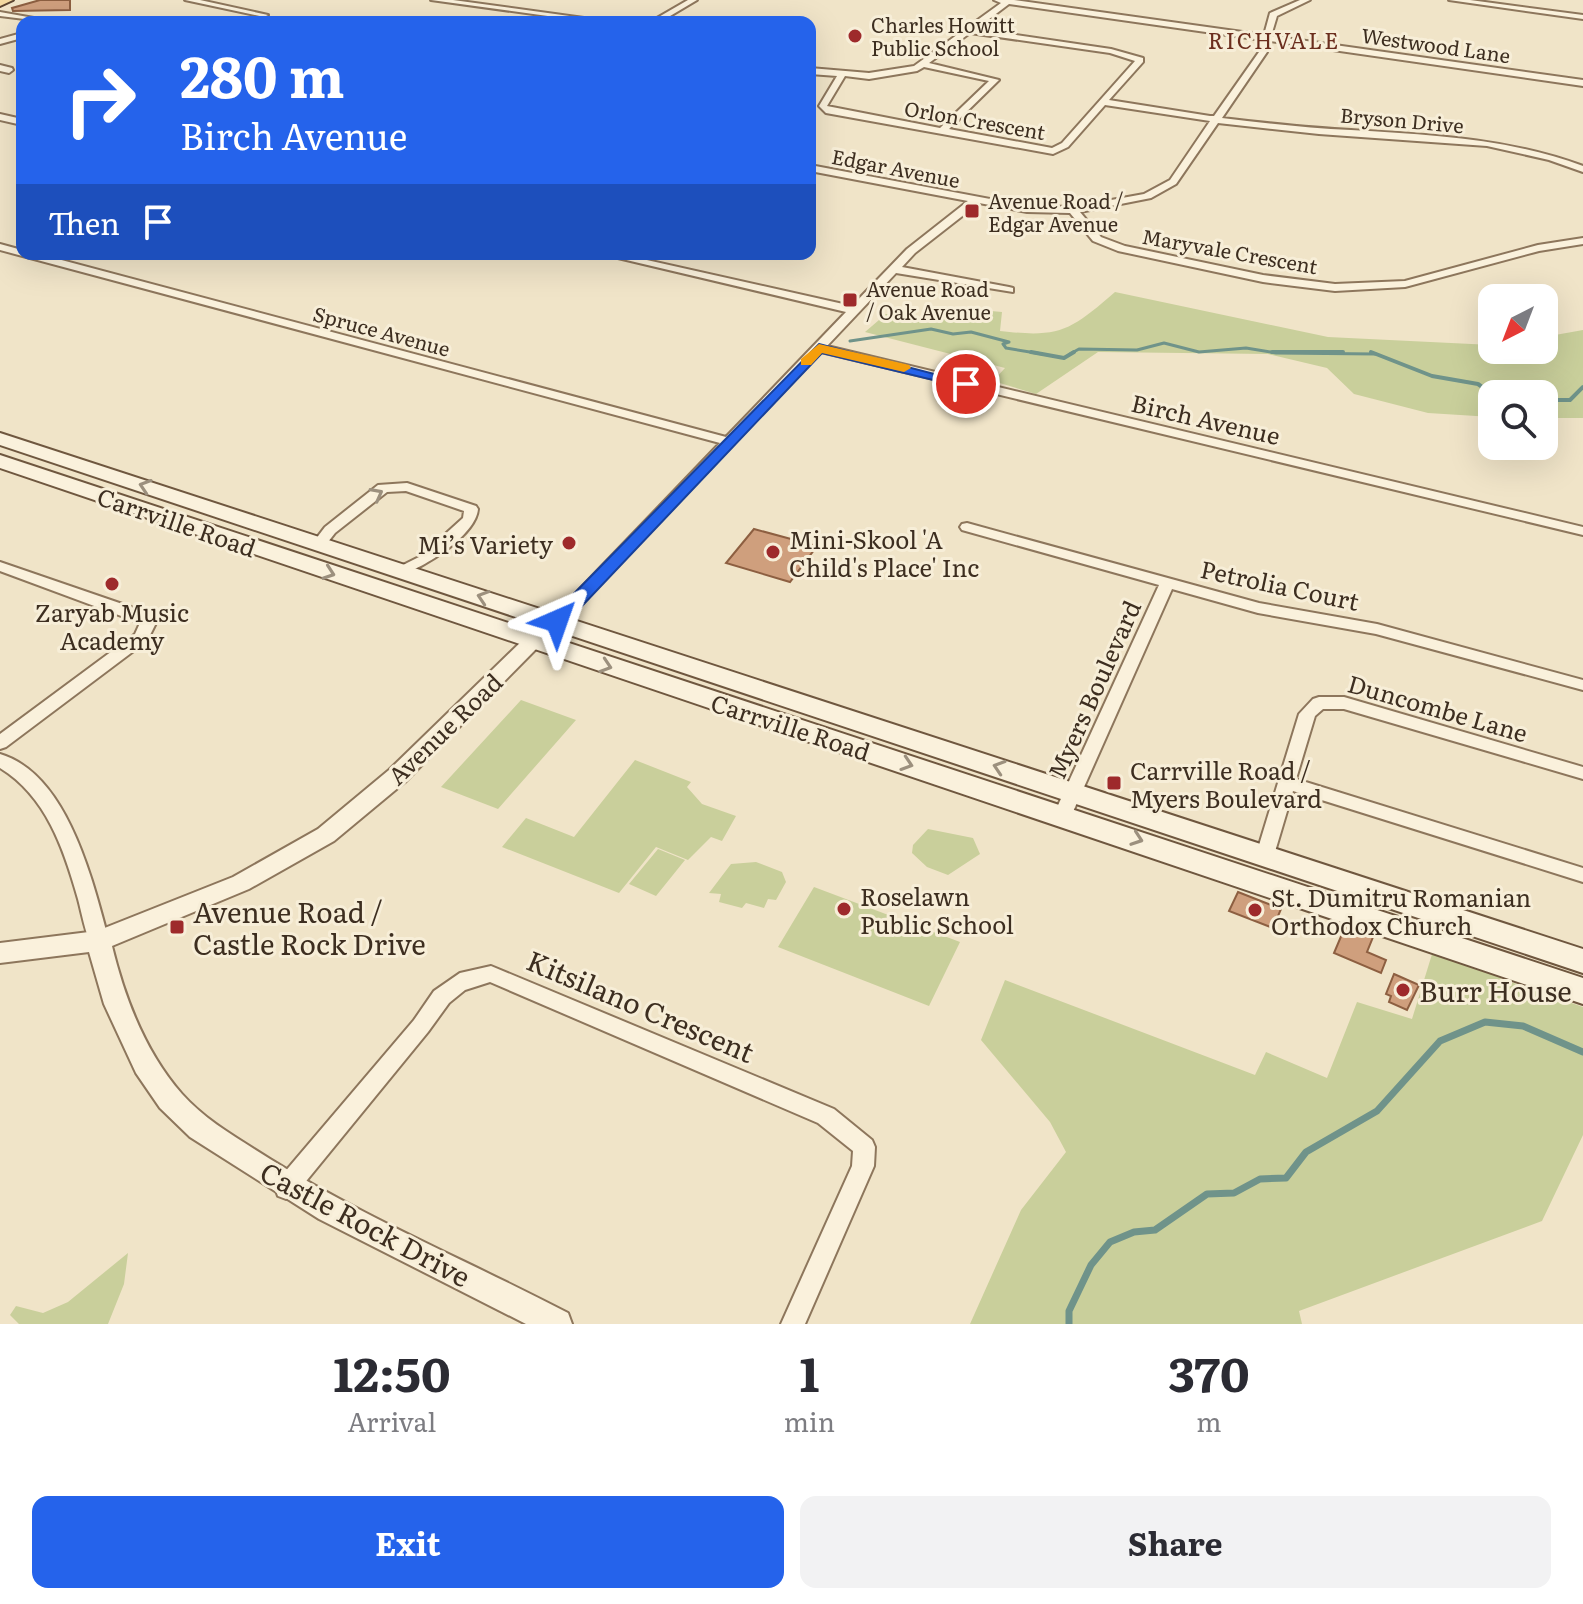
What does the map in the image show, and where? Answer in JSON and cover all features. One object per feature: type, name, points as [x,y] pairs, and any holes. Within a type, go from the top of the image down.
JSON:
[{"type":"main road","points":[[0,2],[7,0]]},
{"type":"main road","name":"Carrville Road","points":[[0,439],[557,621],[799,716]]},
{"type":"main road","name":"Carrville Road","points":[[0,461],[532,642],[799,716],[1068,802],[1360,901],[1583,991]]},
{"type":"main road","points":[[178,521],[200,504]]},
{"type":"main road","name":"Carrville Road","points":[[1068,802],[1265,855],[1360,901],[1583,961]]},
{"type":"street","points":[[189,0],[264,15]]},
{"type":"street","points":[[435,0],[562,16]]},
{"type":"street","points":[[665,16],[693,0]]},
{"type":"street","name":"Edgar Avenue","points":[[816,169],[1027,209],[1073,210],[1147,196],[1173,182],[1263,52],[1269,20],[1277,10],[1306,0]]},
{"type":"street","points":[[1453,0],[1583,17]]},
{"type":"street","points":[[816,72],[841,76],[897,73],[922,64],[1003,1]]},
{"type":"street","name":"Westwood Lane","points":[[1003,1],[1583,83]]},
{"type":"street","name":"Orlon Crescent","points":[[841,76],[823,106],[826,110],[1053,151],[1065,145],[1140,60],[1137,57],[969,30]]},
{"type":"street","points":[[922,64],[995,80],[941,132]]},
{"type":"street","name":"Bryson Drive","points":[[1102,102],[1215,121],[1488,145],[1537,154],[1583,169]]},
{"type":"street","name":"Avenue Road","points":[[0,953],[99,941],[241,883],[326,835],[397,776],[557,621],[893,269],[976,200]]},
{"type":"street","name":"Maryvale Crescent","points":[[1073,210],[1097,239],[1122,249],[1282,280],[1338,286],[1404,284],[1554,244],[1583,241]]},
{"type":"street","name":"Spruce Avenue","points":[[51,260],[727,441]]},
{"type":"street","points":[[633,260],[854,310]]},
{"type":"street","points":[[893,269],[1009,290]]},
{"type":"street","name":"Birch Avenue","points":[[819,348],[1583,531]]},
{"type":"street","points":[[319,544],[330,530],[383,488],[407,487],[471,509],[470,519],[426,559],[400,570]]},
{"type":"street","name":"Petrolia Court","points":[[967,527],[1271,611],[1377,629],[1583,685]]},
{"type":"street","points":[[0,566],[117,610],[143,616],[149,621],[141,637],[0,743]]},
{"type":"street","name":"Myers Boulevard","points":[[1068,802],[1167,584]]},
{"type":"street","name":"Duncombe Lane","points":[[1265,855],[1307,714],[1319,703],[1331,701],[1583,773]]},
{"type":"street","points":[[0,760],[28,777],[52,807],[99,941]]},
{"type":"street","points":[[1288,783],[1583,875]]},
{"type":"street","name":"Castle Rock Drive","points":[[99,941],[116,1006],[171,1101],[215,1140],[286,1188],[557,1324]]},
{"type":"street","name":"Kitsilano Crescent","points":[[286,1188],[421,1026],[436,1000],[469,976],[491,974],[826,1116],[840,1124],[864,1147],[863,1166],[793,1324]]},
{"type":"green space","points":[[1115,292],[1328,337],[1478,344],[1478,364],[1558,364],[1558,334],[1583,330],[1583,418],[1558,418],[1558,380],[1478,380],[1478,416],[1428,413],[1354,394],[1327,368],[1268,354],[1098,352],[1036,394],[993,381],[1005,368],[865,332],[886,314],[931,320],[980,310],[1002,312],[1000,331],[1020,333],[1063,329],[1086,316]]},
{"type":"green space","points":[[521,700],[576,720],[498,809],[441,787]]},
{"type":"green space","points":[[635,760],[691,782],[687,787],[702,804],[736,816],[722,841],[711,837],[688,860],[656,847],[619,893],[502,847],[526,818],[574,837]]},
{"type":"green space","points":[[928,829],[973,838],[980,854],[948,875],[927,867],[912,853],[913,845]]},
{"type":"green space","points":[[658,849],[685,860],[656,896],[629,884]]},
{"type":"green space","points":[[756,862],[782,872],[786,882],[776,900],[768,899],[764,908],[746,903],[742,908],[719,902],[721,894],[709,893],[731,864]]},
{"type":"green space","points":[[814,887],[960,942],[929,1006],[778,947]]},
{"type":"green space","points":[[1433,951],[1470,961],[1502,979],[1583,1007],[1583,1135],[1542,1221],[1299,1311],[1302,1324],[970,1324],[1021,1210],[1066,1152],[1050,1122],[981,1040],[1005,980],[1255,1075],[1266,1052],[1327,1078],[1357,1002],[1412,1019]]},
{"type":"green space","points":[[128,1253],[124,1284],[108,1324],[19,1324],[10,1315],[16,1306],[43,1313],[68,1302]]},
{"type":"building","points":[[40,0],[70,0],[70,10],[13,11],[12,8]]},
{"type":"building","name":"Mini-Skool 'A Child's Place' Inc","points":[[754,529],[817,546],[790,582],[726,563]]},
{"type":"building","name":"St. Dumitru Romanian Orthodox Church","points":[[1238,892],[1281,909],[1273,928],[1229,911]]},
{"type":"building","points":[[1345,927],[1373,937],[1367,952],[1386,960],[1381,973],[1334,953]]},
{"type":"building","name":"Burr House","points":[[1394,974],[1419,985],[1407,1010],[1389,1002],[1391,996],[1386,994]]},
{"type":"waterway","points":[[850,341],[931,329],[953,334],[971,332],[1009,342],[1003,344],[1006,348],[1042,354]]},
{"type":"waterway","points":[[1070,354],[1079,349],[1137,350],[1164,343],[1199,352],[1246,348],[1276,353],[1376,354]]},
{"type":"waterway","points":[[1031,352],[1042,354]]},
{"type":"waterway","points":[[1042,354],[1064,358],[1074,352]]},
{"type":"waterway","points":[[1272,352],[1343,352]]},
{"type":"waterway","points":[[1371,352],[1432,376],[1478,384]]},
{"type":"waterway","points":[[1558,400],[1570,400],[1583,387]]},
{"type":"waterway","points":[[1069,1324],[1069,1311],[1091,1265],[1110,1242],[1134,1232],[1155,1230],[1207,1194],[1234,1193],[1260,1179],[1286,1178],[1306,1152],[1377,1111],[1440,1041],[1485,1022],[1523,1026],[1583,1052]]},
{"type":"slow traffic","points":[[806,362],[819,348],[904,368]]},
{"type":"place","name":"Charles Howitt Public School","points":[[855,36]]},
{"type":"place","name":"Avenue Road / Edgar Avenue","points":[[972,211]]},
{"type":"place","name":"Avenue Road / Oak Avenue","points":[[850,300]]},
{"type":"place","name":"Mi’s Variety","points":[[569,543]]},
{"type":"place","name":"Mini-Skool 'A Child's Place' Inc","points":[[773,552]]},
{"type":"place","name":"Zaryab Music Academy","points":[[112,584]]},
{"type":"place","name":"Carrville Road / Myers Boulevard","points":[[1114,783]]},
{"type":"place","name":"Roselawn Public School","points":[[844,909]]},
{"type":"place","name":"St. Dumitru Romanian Orthodox Church","points":[[1255,910]]},
{"type":"place","name":"Avenue Road / Castle Rock Drive","points":[[177,927]]},
{"type":"place","name":"Burr House","points":[[1403,990]]},
{"type":"district","name":"RICHVALE","points":[[1274,39]]},
{"type":"route","points":[[557,621],[819,348],[966,384]]}]
